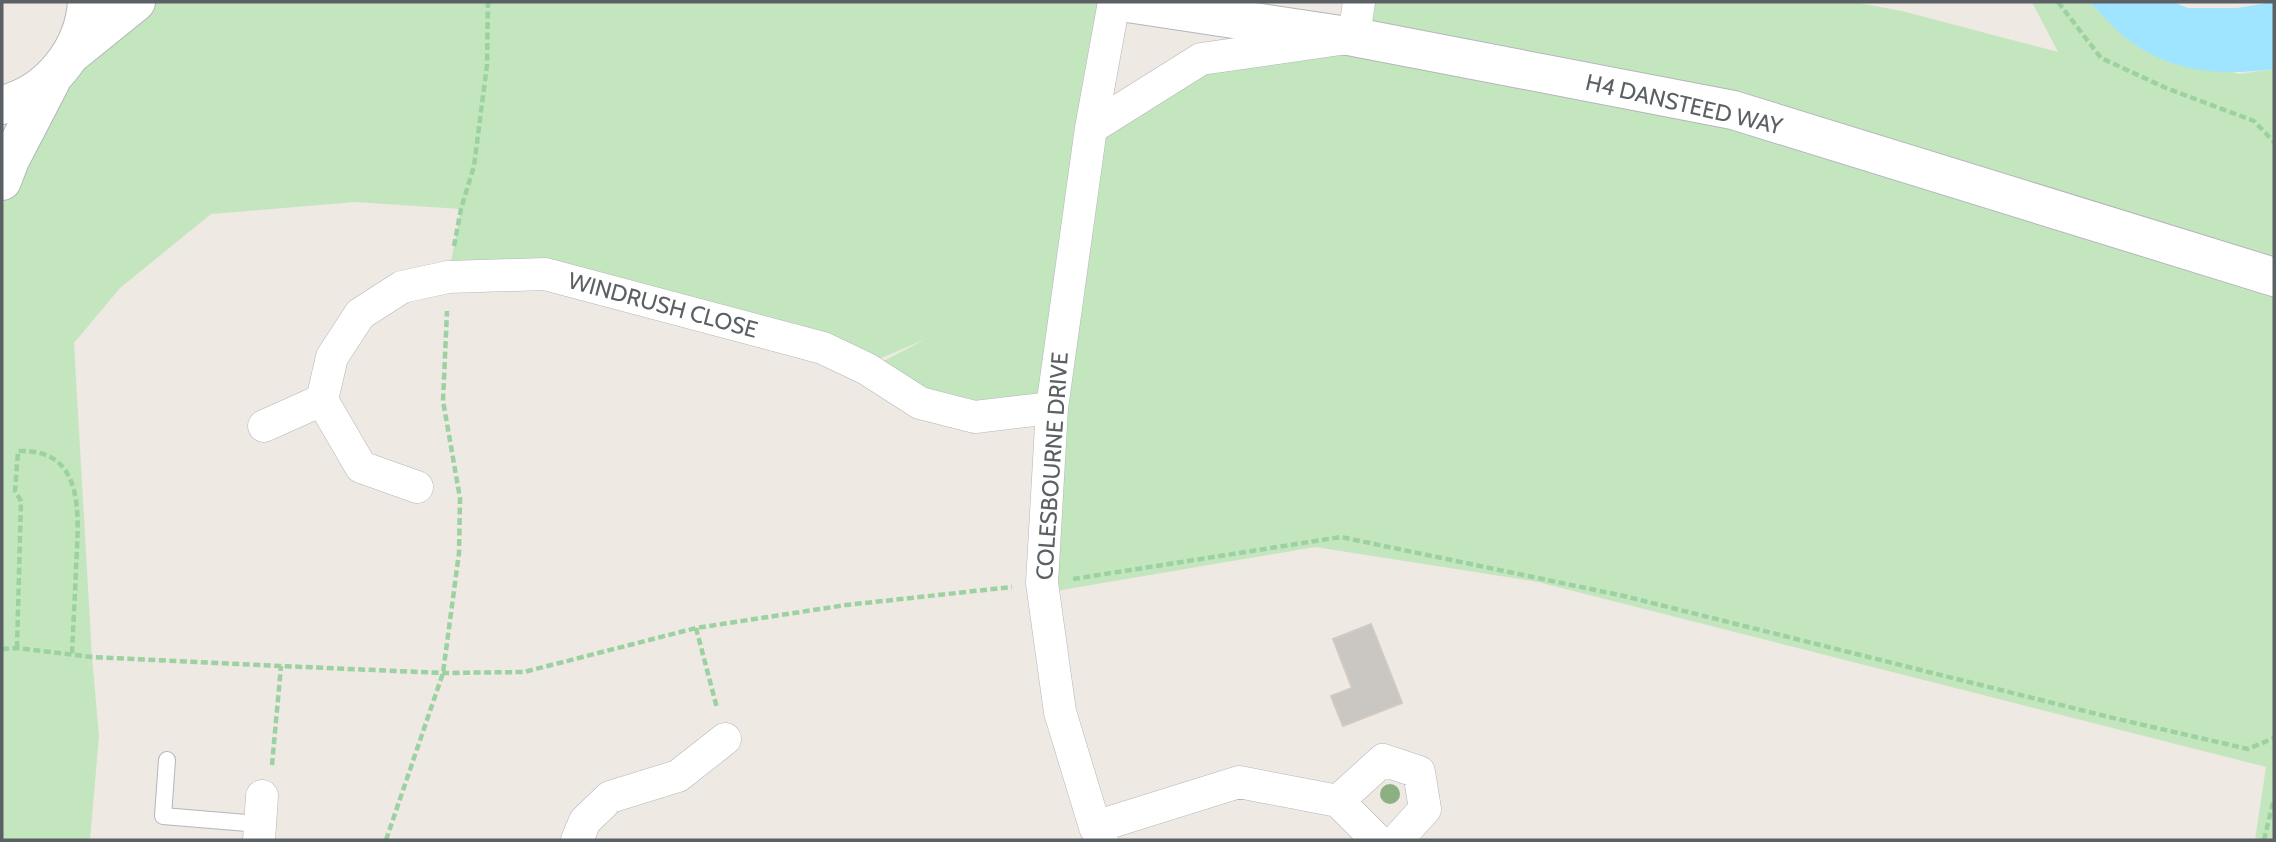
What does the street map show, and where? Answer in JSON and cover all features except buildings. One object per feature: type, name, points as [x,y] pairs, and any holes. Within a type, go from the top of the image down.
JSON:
[{"type":"street","points":[[2,181],[10,160],[86,18],[87,2]]},
{"type":"street","points":[[2,105],[18,101],[62,67],[136,2]]},
{"type":"street","name":"COLESBOURNE DRIVE","points":[[1098,833],[1060,712],[1042,583],[1052,408],[1090,128],[1114,2]]},
{"type":"street","name":"H4 DANSTEED WAY","points":[[1121,2],[1357,20],[1733,110],[2274,277]]},
{"type":"street","points":[[1090,128],[1202,60],[1357,20]]},
{"type":"street","name":"WINDRUSH CLOSE","points":[[322,400],[331,356],[360,314],[402,287],[448,277],[545,274],[823,348],[867,369],[920,403],[975,416],[1052,408]]},
{"type":"street","points":[[264,426],[322,400],[361,467],[417,486]]},
{"type":"street","points":[[577,840],[585,821],[610,797],[678,776],[725,739]]},
{"type":"street","points":[[1338,801],[1383,760],[1419,772],[1425,809],[1397,840]]},
{"type":"street","points":[[1098,833],[1240,782],[1338,801],[1377,840]]},
{"type":"lane","points":[[167,760],[163,817],[261,820]]},
{"type":"path","points":[[386,840],[443,673],[459,553],[460,498],[443,401],[448,277],[461,209],[474,166],[486,65],[488,2]]},
{"type":"path","points":[[2058,2],[2101,58],[2166,88],[2254,121],[2274,142]]},
{"type":"path","points":[[17,648],[21,501],[15,491],[18,451],[36,450],[52,456],[66,471],[72,482],[79,509],[72,655]]},
{"type":"path","points":[[2,649],[281,666],[443,673],[524,672],[696,628],[846,605],[1042,583],[1341,537],[1624,596],[2109,717],[2248,748],[2274,738]]},
{"type":"path","points":[[696,628],[725,739]]},
{"type":"path","points":[[261,820],[270,783],[281,666]]},
{"type":"path","points":[[2264,840],[2274,799]]},
{"type":"green space","points":[[136,2],[1114,2],[1091,127],[1201,59],[1354,37],[1359,2],[1853,2],[1902,11],[2058,52],[2032,2],[2089,2],[2128,40],[2239,74],[2274,69],[2274,840],[2255,840],[2266,767],[1538,582],[1315,547],[1044,593],[1052,408],[975,417],[878,364],[926,339],[879,359],[585,283],[448,277],[461,209],[354,202],[211,214],[120,288],[74,343],[99,736],[90,840],[2,840],[2,181],[10,160]]},
{"type":"water","points":[[2089,2],[2173,2],[2188,8],[2237,8],[2274,2],[2274,69],[2216,72],[2180,66],[2145,51],[2128,40]]}]
